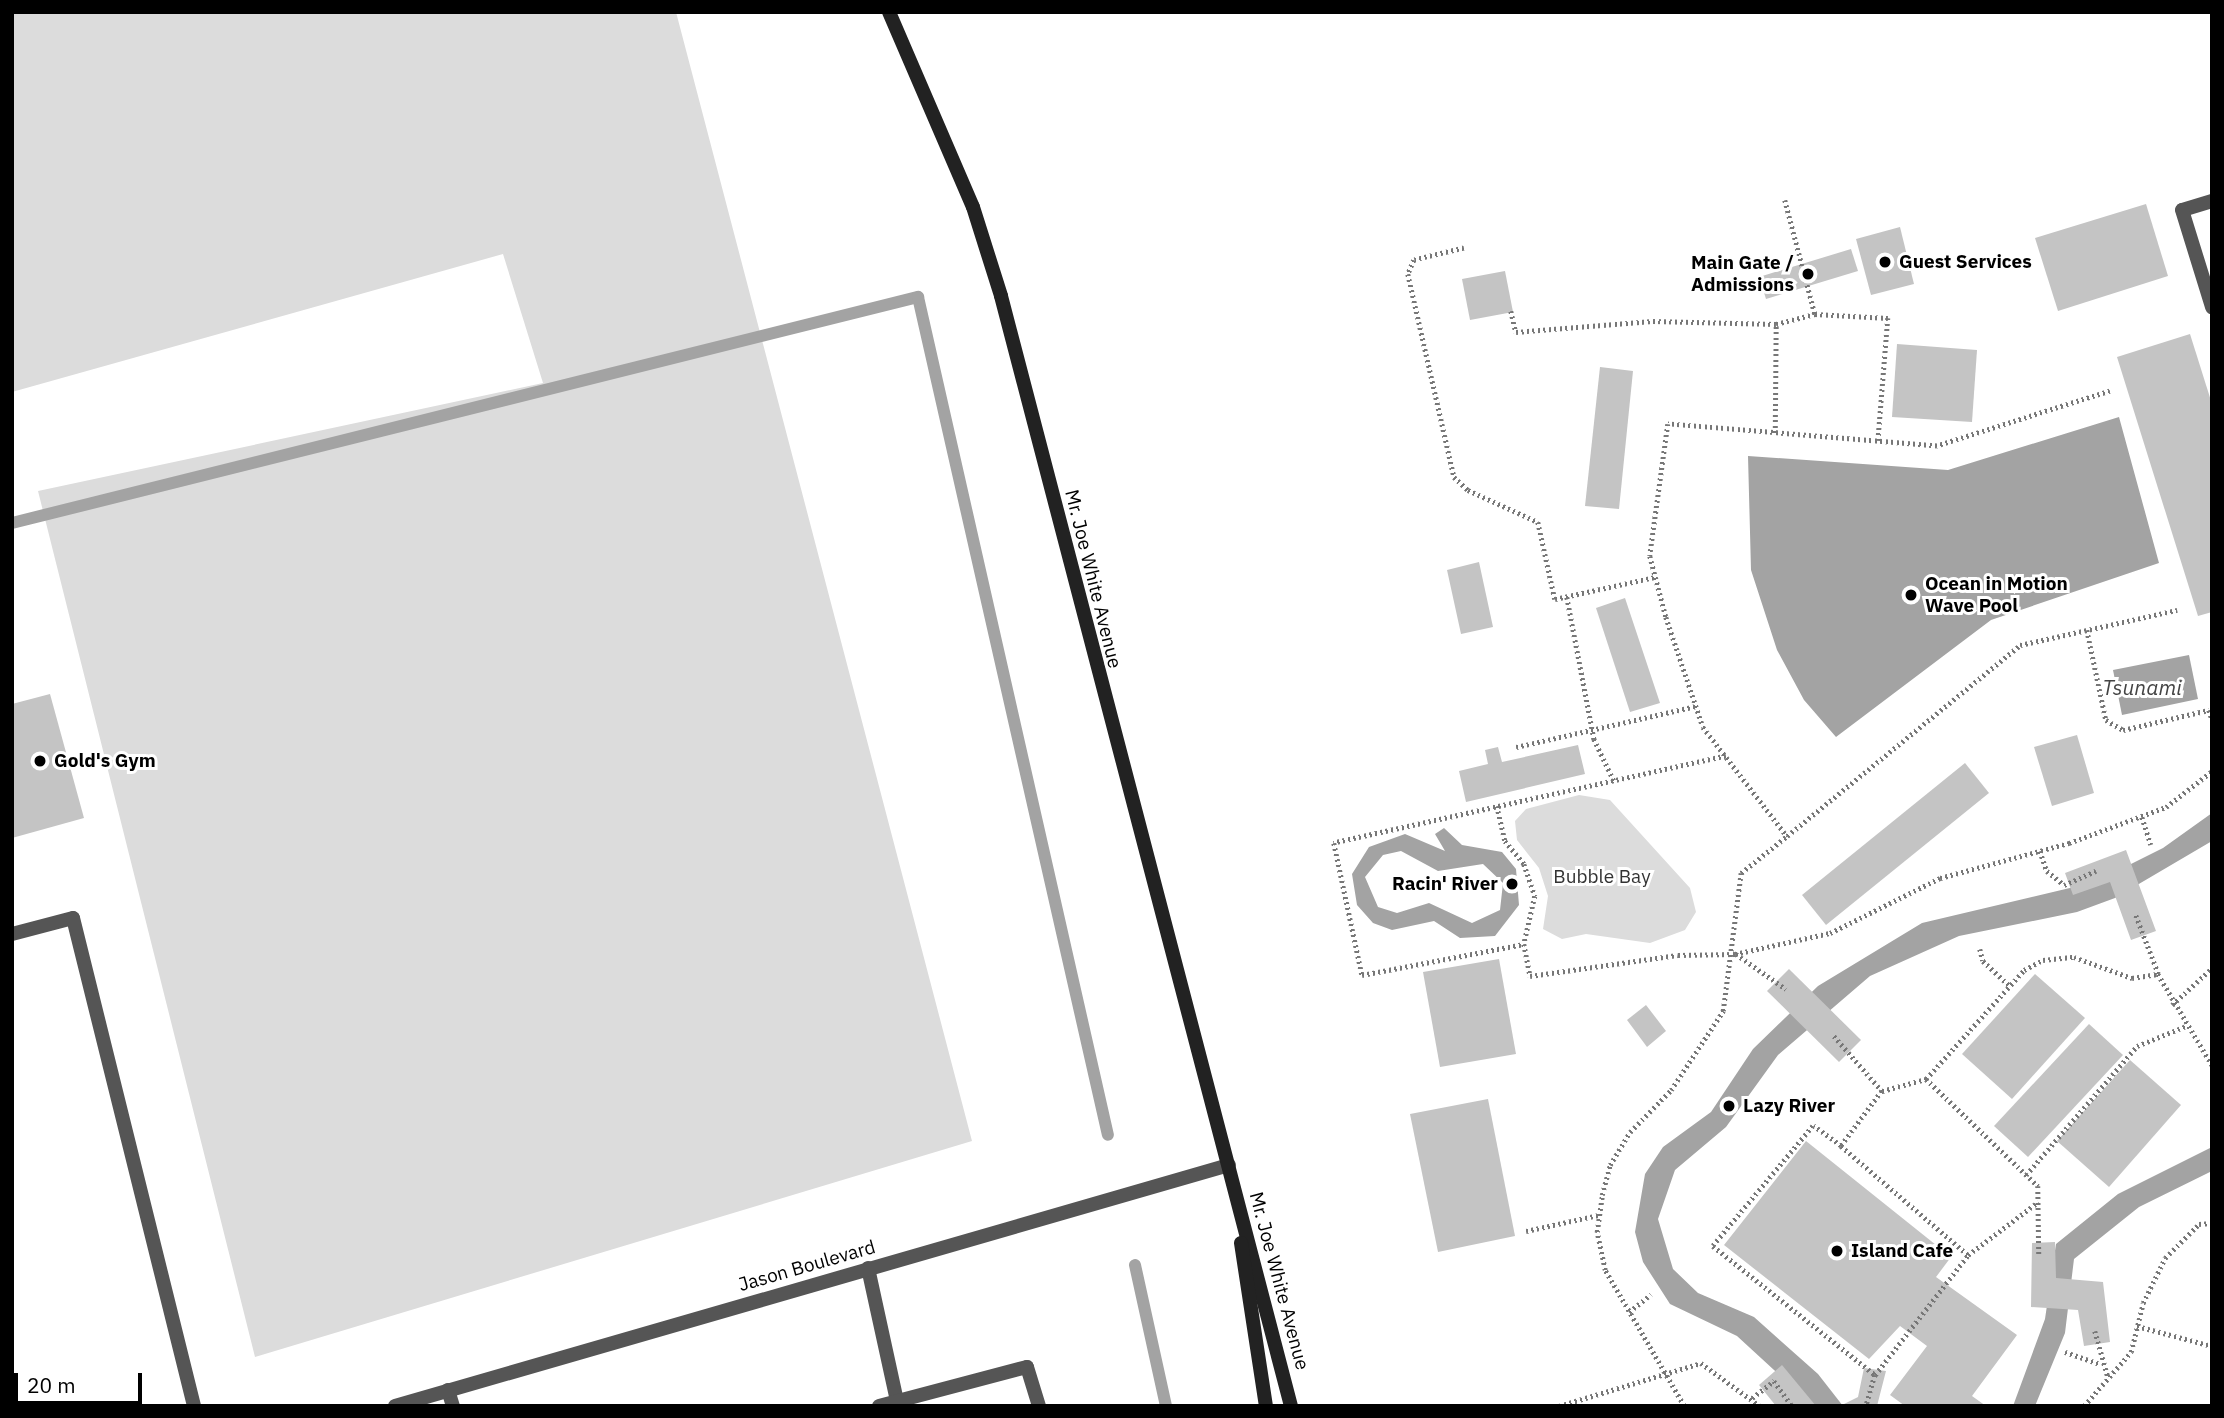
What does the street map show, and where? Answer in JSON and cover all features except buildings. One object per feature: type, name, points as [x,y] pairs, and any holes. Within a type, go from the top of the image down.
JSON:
[{"type":"street","name":"Mr. Joe White Avenue","points":[[890,12],[973,207],[1001,296],[1291,1406]]},
{"type":"street","points":[[2212,201],[2182,210],[2212,307]]},
{"type":"street","points":[[12,934],[73,918],[194,1406]]},
{"type":"street","name":"Mr. Joe White Avenue","points":[[1229,1165],[1266,1406]]},
{"type":"street","name":"Jason Boulevard","points":[[396,1406],[1229,1165]]},
{"type":"street","points":[[867,1268],[897,1401]]},
{"type":"street","points":[[879,1406],[1027,1367],[1039,1406]]},
{"type":"street","points":[[448,1390],[453,1406]]},
{"type":"path","points":[[1786,200],[1815,314]]},
{"type":"path","points":[[1464,247],[1414,260],[1408,274],[1454,477],[1468,490],[1538,522],[1555,599],[1655,577]]},
{"type":"path","points":[[1511,311],[1516,332],[1653,321],[1776,324],[1815,314],[1888,318],[1878,441]]},
{"type":"path","points":[[1775,433],[1776,324]]},
{"type":"path","points":[[1787,836],[1726,756],[1696,706],[1655,577],[1650,556],[1668,424],[1937,446],[2110,391]]},
{"type":"path","points":[[1567,597],[1592,729],[1614,781]]},
{"type":"path","points":[[1684,1406],[1605,1270],[1600,1215],[1610,1165],[1723,1012],[1735,954],[1741,873],[2020,645],[2177,610]]},
{"type":"path","points":[[2087,630],[2106,720],[2123,730],[2209,710],[2212,719]]},
{"type":"path","points":[[1516,747],[1696,706]]},
{"type":"path","points":[[1524,944],[1362,975],[1334,843],[1726,756]]},
{"type":"path","points":[[1497,806],[1505,841],[1524,864],[1535,897],[1524,944],[1530,976],[1678,955],[1735,954],[1830,933],[1941,878],[2040,851],[2142,817],[2212,771]]},
{"type":"path","points":[[2142,817],[2151,845]]},
{"type":"path","points":[[2040,851],[2046,871],[2064,885],[2096,871]]},
{"type":"path","points":[[2135,914],[2172,1005],[2212,1065]]},
{"type":"path","points":[[1980,949],[1983,961],[2010,986]]},
{"type":"path","points":[[1735,954],[1786,989]]},
{"type":"path","points":[[1841,1146],[1882,1091],[1926,1079],[2010,986],[2043,960],[2074,957],[2132,978],[2158,974]]},
{"type":"path","points":[[2172,1005],[2212,968]]},
{"type":"path","points":[[2026,1175],[2137,1046],[2186,1026]]},
{"type":"path","points":[[1834,1036],[1882,1091]]},
{"type":"path","points":[[1926,1079],[2038,1186],[2039,1257]]},
{"type":"path","points":[[1875,1375],[1713,1246],[1813,1126],[1841,1146],[1968,1255]]},
{"type":"path","points":[[1866,1406],[1875,1375],[1968,1255],[2038,1202]]},
{"type":"path","points":[[1526,1231],[1600,1215]]},
{"type":"path","points":[[2084,1406],[2131,1352],[2137,1326],[2165,1258],[2211,1221]]},
{"type":"path","points":[[1629,1312],[1651,1294]]},
{"type":"path","points":[[2137,1326],[2212,1346]]},
{"type":"path","points":[[2095,1331],[2099,1364],[2108,1377]]},
{"type":"path","points":[[2065,1352],[2099,1364]]},
{"type":"path","points":[[1559,1406],[1663,1370],[1701,1363],[1760,1406]]},
{"type":"path","points":[[1752,1398],[1774,1381],[1792,1406]]},
{"type":"green space","points":[[12,12],[676,12],[972,1141],[255,1357],[38,491],[543,383],[503,254],[12,392]]},
{"type":"green space","name":"Bubble Bay","points":[[1579,795],[1610,800],[1690,888],[1696,912],[1685,930],[1650,943],[1586,934],[1562,939],[1543,929],[1548,896],[1539,868],[1517,840],[1515,821],[1526,809]]},
{"type":"water","name":"Ocean in Motion Wave Pool","points":[[2119,417],[2159,563],[1991,620],[1836,737],[1804,700],[1777,650],[1751,570],[1748,456],[1948,470]]},
{"type":"water","name":"Tsunami","points":[[2189,655],[2198,699],[2122,715],[2113,670]]},
{"type":"water","name":"Lazy River","points":[[2212,813],[2212,841],[2115,898],[2077,912],[1959,936],[1870,976],[1778,1055],[1726,1127],[1675,1170],[1658,1219],[1673,1269],[1698,1293],[1754,1317],[1818,1374],[1843,1406],[1813,1406],[1737,1336],[1670,1304],[1643,1262],[1635,1232],[1645,1174],[1663,1147],[1711,1112],[1753,1049],[1818,986],[1922,923],[2095,882],[2163,848]]},
{"type":"water","name":"Racin' River","points":[[1444,828],[1462,845],[1502,852],[1516,869],[1519,905],[1495,936],[1460,938],[1434,921],[1392,930],[1373,923],[1357,905],[1352,874],[1369,847],[1405,834],[1445,851],[1435,834]],"holes":[[[1401,851],[1438,871],[1483,864],[1503,883],[1500,910],[1472,923],[1429,903],[1397,913],[1378,907],[1365,877],[1383,855]]]},
{"type":"water","points":[[2212,1147],[2212,1171],[2139,1207],[2074,1259],[2065,1333],[2035,1406],[2013,1406],[2045,1319],[2056,1244],[2118,1194]]},
{"type":"waterway","points":[[12,523],[918,297],[1108,1135]]},
{"type":"waterway","points":[[1135,1265],[1166,1406]]},
{"type":"place","name":"Guest Services","points":[[1885,262]]},
{"type":"place","name":"Main Gate / Admissions","points":[[1808,274]]},
{"type":"place","name":"Ocean in Motion Wave Pool","points":[[1911,595]]},
{"type":"place","name":"Gold's Gym","points":[[40,761]]},
{"type":"place","name":"Racin' River","points":[[1512,884]]},
{"type":"place","name":"Lazy River","points":[[1729,1106]]},
{"type":"place","name":"Island Cafe","points":[[1837,1251]]}]
